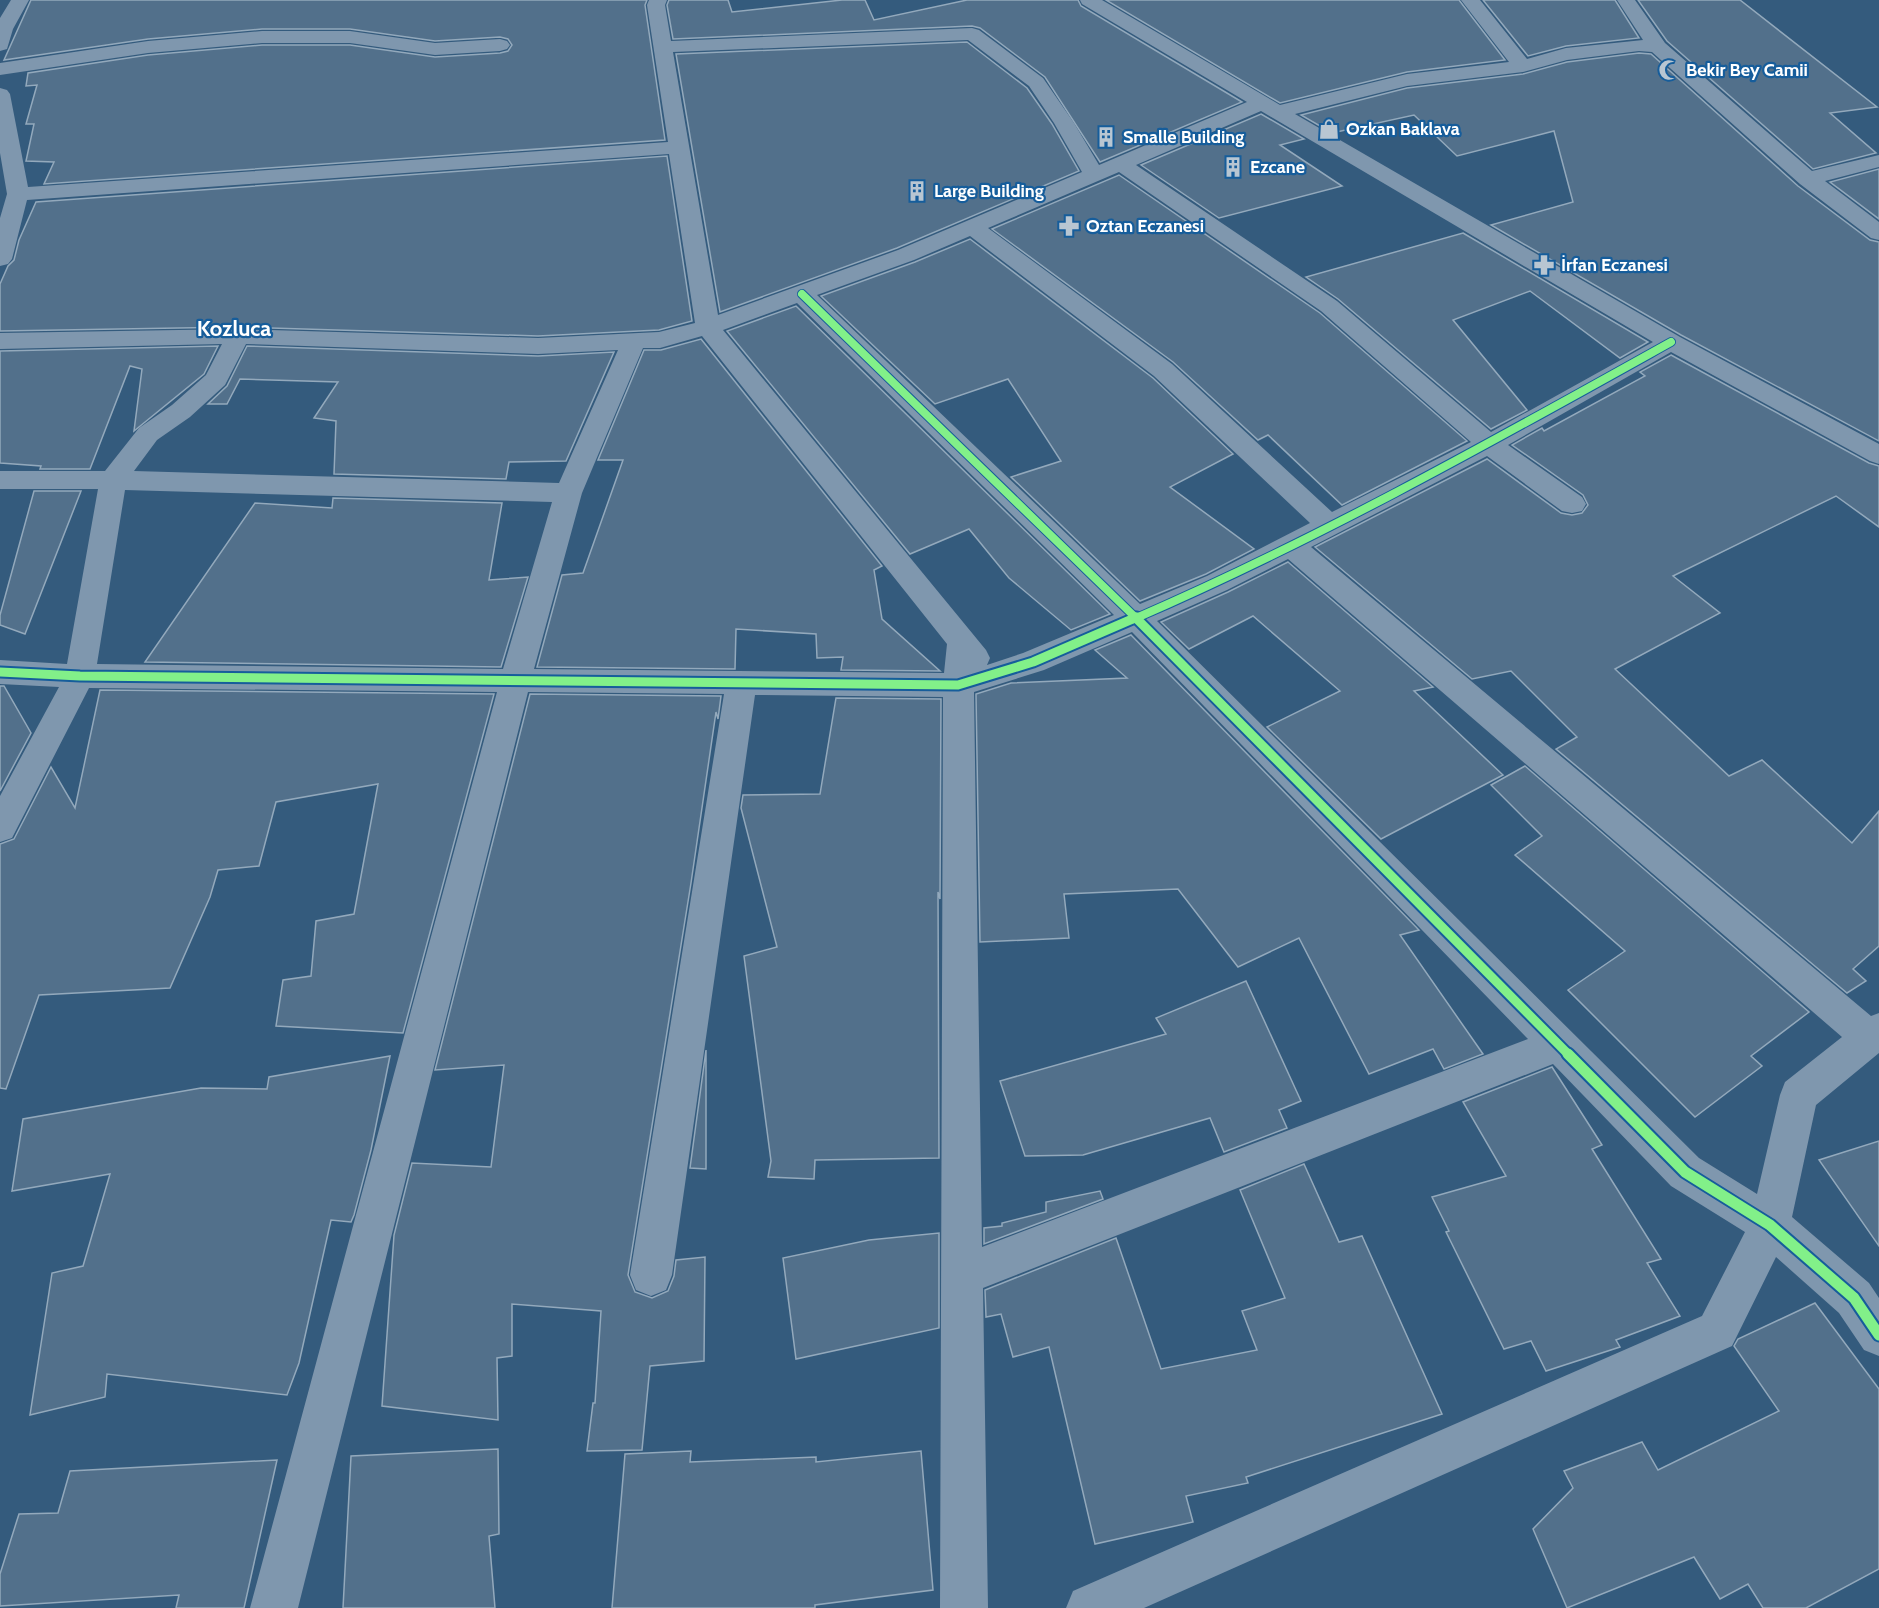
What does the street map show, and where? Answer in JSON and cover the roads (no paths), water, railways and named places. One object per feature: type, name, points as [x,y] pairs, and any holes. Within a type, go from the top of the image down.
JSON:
[{"type":"street","points":[[0,45],[3,29],[20,0]]},
{"type":"street","points":[[658,0],[656,5],[708,327],[962,643],[974,680],[964,1275],[964,1608]]},
{"type":"street","points":[[1089,0],[1671,342],[1879,455]]},
{"type":"street","points":[[1470,0],[1523,66]]},
{"type":"street","points":[[1626,0],[1658,47],[1808,179],[1879,233]]},
{"type":"street","points":[[663,47],[731,42],[972,34],[1036,82],[1064,123],[1094,175]]},
{"type":"street","points":[[0,69],[148,47],[262,37],[350,37],[435,49],[500,45]]},
{"type":"street","points":[[0,341],[238,336],[538,346],[660,339],[708,327],[906,255],[1121,164],[1270,108],[1407,80],[1523,66],[1566,54],[1640,45],[1658,47]]},
{"type":"street","points":[[0,94],[18,194],[0,259]]},
{"type":"street","points":[[18,194],[680,147]]},
{"type":"street","points":[[1808,179],[1879,161]]},
{"type":"street","points":[[1121,164],[1329,306],[1489,444],[1572,504]]},
{"type":"street","points":[[970,226],[1163,370],[1330,526]]},
{"type":"street","points":[[802,294],[1136,618],[1685,1172],[1770,1225],[1854,1298],[1879,1335]]},
{"type":"street","points":[[0,828],[80,676],[113,480],[148,434],[181,411],[216,380],[238,336]]},
{"type":"street","points":[[274,1608],[515,681],[568,493],[634,341]]},
{"type":"street","points":[[0,672],[80,676],[741,683],[974,680],[1033,662],[1217,583],[1489,444],[1671,342]]},
{"type":"street","points":[[0,480],[113,480],[568,493]]},
{"type":"street","points":[[1089,1608],[1717,1331],[1770,1225],[1799,1095],[1875,1034],[1291,546]]},
{"type":"street","points":[[651,1275],[741,683]]},
{"type":"street","points":[[964,1275],[1560,1044]]},
{"type":"place","name":"Bekir Bey Camii","points":[[1669,70]]},
{"type":"place","name":"Ozkan Baklava","points":[[1329,129]]},
{"type":"place","name":"Smalle Building","points":[[1106,137]]},
{"type":"place","name":"Ezcane","points":[[1233,167]]},
{"type":"place","name":"Large Building","points":[[917,191]]},
{"type":"place","name":"Oztan Eczanesi","points":[[1069,226]]},
{"type":"place","name":"İrfan Eczanesi","points":[[1544,265]]},
{"type":"district","name":"Kozluca","points":[[234,328]]}]
